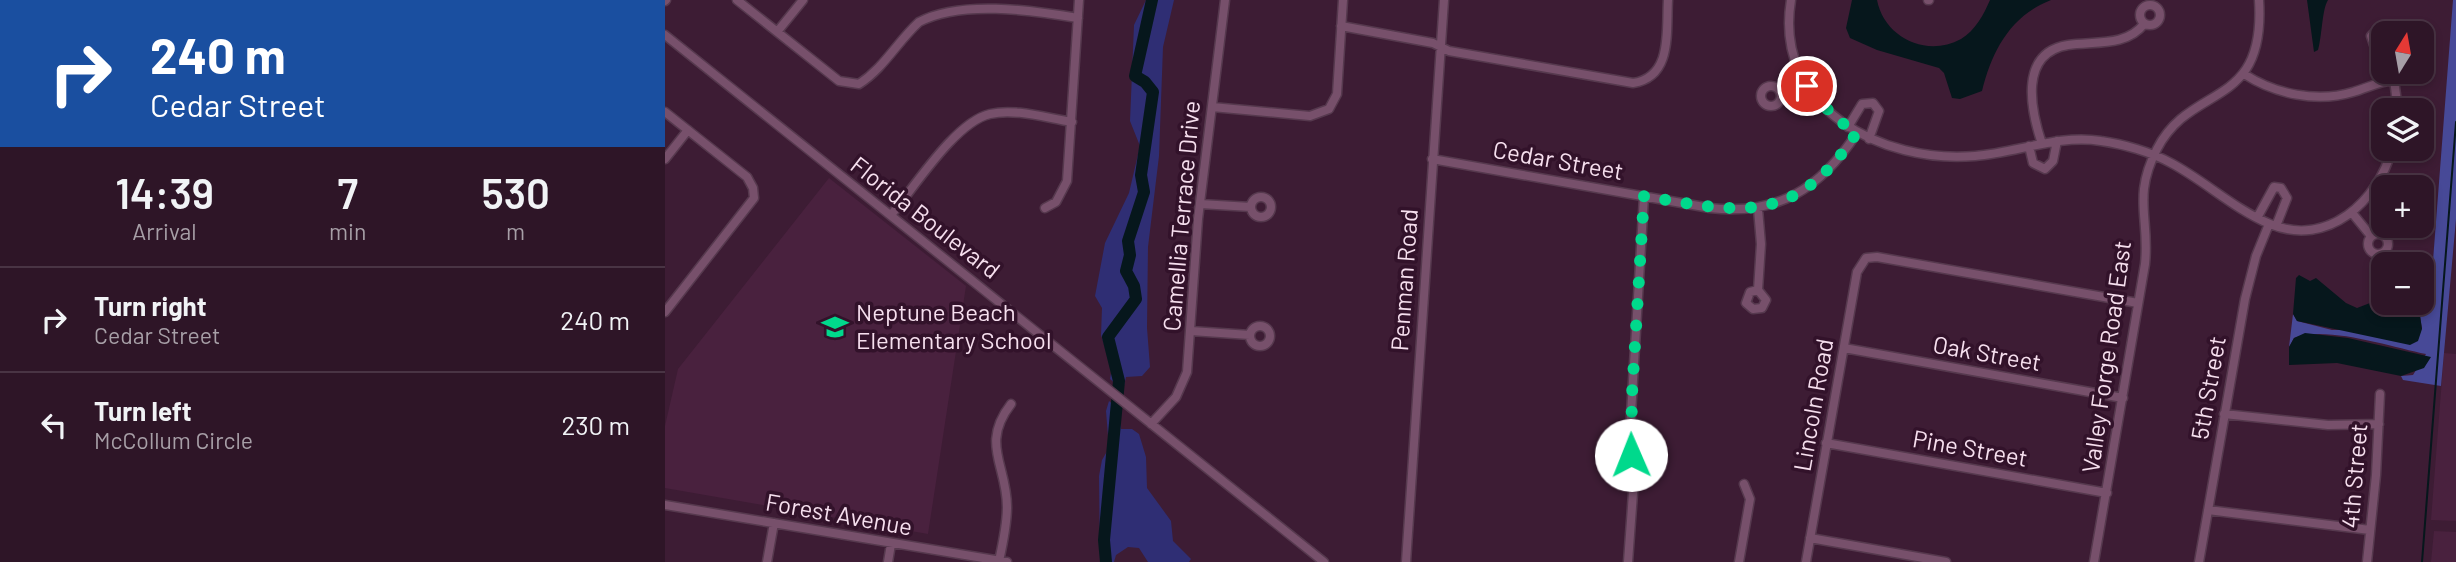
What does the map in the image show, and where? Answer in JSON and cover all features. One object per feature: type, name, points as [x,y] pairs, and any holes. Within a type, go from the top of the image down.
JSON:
[{"type":"street","points":[[737,0],[839,81],[859,84],[874,74],[920,22],[941,9],[973,2],[1078,18]]},
{"type":"street","points":[[776,32],[803,0]]},
{"type":"street","points":[[1045,208],[1056,202],[1065,191],[1079,0]]},
{"type":"street","name":"Camellia Terrace Drive","points":[[1151,424],[1181,387],[1187,372],[1199,204],[1225,0]]},
{"type":"street","points":[[1212,107],[1317,116],[1334,103],[1343,0]]},
{"type":"street","name":"Penman Road","points":[[1406,562],[1444,0]]},
{"type":"street","points":[[1341,26],[1620,82],[1640,82],[1658,70],[1664,54],[1668,0]]},
{"type":"street","points":[[1791,0],[1792,49],[1804,79],[1820,103],[1848,127],[1869,139],[1906,151],[1955,157],[2057,141],[2097,140],[2153,157],[2190,174],[2257,218],[2273,225],[2311,229],[2353,214],[2378,183],[2387,161]]},
{"type":"street","points":[[2259,0],[2259,31],[2244,74],[2278,90],[2319,96],[2351,93],[2374,84]]},
{"type":"street","points":[[2042,144],[2030,93],[2033,74],[2041,62],[2064,46],[2109,43],[2125,38],[2144,24]]},
{"type":"street","name":"Florida Boulevard","points":[[665,35],[1324,562]]},
{"type":"street","name":"Valley Forge Road East","points":[[2094,562],[2146,251],[2142,188],[2153,157],[2168,131],[2222,94],[2244,74]]},
{"type":"street","points":[[1780,92],[1804,79]]},
{"type":"street","points":[[1848,127],[1861,104],[1873,103],[1879,111],[1869,139]]},
{"type":"street","points":[[665,112],[747,177],[753,188],[750,205],[665,312]]},
{"type":"street","points":[[891,215],[955,138],[977,119],[1004,113],[1072,122]]},
{"type":"street","points":[[665,159],[688,130]]},
{"type":"street","name":"Cedar Street","points":[[1432,159],[1710,208],[1758,209],[1790,197],[1815,182],[1840,158],[1857,132]]},
{"type":"street","points":[[2029,146],[2033,163],[2045,169],[2053,161],[2057,141]]},
{"type":"street","name":"5th Street","points":[[2199,562],[2245,299],[2256,256],[2287,198],[2281,188],[2274,187],[2269,192],[2257,218]]},
{"type":"street","points":[[1628,562],[1633,493],[1632,394],[1644,196]]},
{"type":"street","points":[[1199,204],[1251,207]]},
{"type":"street","points":[[1758,209],[1761,244],[1758,290]]},
{"type":"street","points":[[2353,214],[2371,236]]},
{"type":"street","name":"Lincoln Road","points":[[1805,562],[1857,272],[1866,258],[1877,257],[2137,303]]},
{"type":"street","points":[[1191,331],[1250,335]]},
{"type":"street","name":"Oak Street","points":[[1844,348],[2123,398]]},
{"type":"street","name":"4th Street","points":[[2367,562],[2380,394]]},
{"type":"street","points":[[1003,561],[1007,507],[995,442],[996,429],[1011,404]]},
{"type":"street","points":[[2224,414],[2328,425],[2379,424]]},
{"type":"street","name":"Pine Street","points":[[1826,443],[2107,493]]},
{"type":"street","points":[[1739,562],[1750,499],[1744,484]]},
{"type":"street","name":"Forest Avenue","points":[[665,505],[1003,561]]},
{"type":"street","points":[[2208,510],[2370,530]]},
{"type":"street","points":[[767,562],[774,523]]},
{"type":"street","points":[[1809,538],[1946,562]]},
{"type":"street","points":[[888,562],[891,544]]},
{"type":"shaded area","points":[[1146,0],[1174,0],[1163,47],[1159,156],[1148,247],[1147,328],[1150,367],[1142,376],[1126,377],[1123,390],[1110,379],[1112,368],[1101,335],[1102,308],[1095,296],[1105,243],[1129,193],[1140,146],[1130,121],[1134,25]]},
{"type":"shaded area","points":[[1852,0],[1877,0],[1881,13],[1897,34],[1921,45],[1934,46],[1948,44],[1971,32],[1990,0],[2051,0],[2024,15],[2005,36],[1991,62],[1982,91],[1960,99],[1952,98],[1944,73],[1939,68],[1877,50],[1850,38],[1846,28]]},
{"type":"shaded area","points":[[2307,0],[2328,0],[2318,50],[2314,52]]},
{"type":"shaded area","points":[[2453,0],[2456,0],[2456,219],[2441,386],[2403,380],[2401,376],[2413,375],[2426,354],[2359,338],[2323,334],[2294,338],[2289,347],[2293,314],[2297,321],[2332,330],[2422,329],[2420,315],[2434,315],[2434,252]]},
{"type":"shaded area","name":"Neptune Beach Elementary School","points":[[829,178],[966,286],[928,534],[665,488],[665,426],[678,369]]},
{"type":"shaded area","points":[[2299,275],[2310,281],[2316,278],[2346,303],[2357,308],[2371,303],[2371,315],[2420,315],[2422,329],[2418,341],[2410,345],[2297,321],[2293,314],[2296,278]]},
{"type":"shaded area","points":[[2305,333],[2348,338],[2431,357],[2424,368],[2401,376],[2337,363],[2289,365],[2289,347],[2294,338]]},
{"type":"shaded area","points":[[2444,353],[2456,354],[2456,521],[2431,520]]},
{"type":"shaded area","points":[[1109,401],[1120,411],[1121,429],[1132,429],[1139,434],[1146,457],[1147,488],[1171,521],[1173,541],[1191,559],[1189,562],[1148,562],[1139,548],[1128,547],[1116,555],[1114,562],[1100,562],[1099,476],[1102,460],[1109,448],[1106,411]]},
{"type":"shaded area","points":[[2434,531],[2456,532],[2456,562],[2431,562]]},
{"type":"waterway","points":[[1106,562],[1104,540],[1119,381],[1108,337],[1136,299],[1134,286],[1126,271],[1130,255],[1128,241],[1144,192],[1141,175],[1153,92],[1145,82],[1135,76],[1152,0]]},
{"type":"waterway","points":[[2422,562],[2456,122]]},
{"type":"place","name":"Neptune Beach Elementary School","points":[[835,327]]},
{"type":"route","points":[[1631,455],[1630,431],[1644,196],[1710,208],[1747,210],[1772,205],[1815,182],[1846,150],[1857,132],[1837,120],[1807,86]]}]
